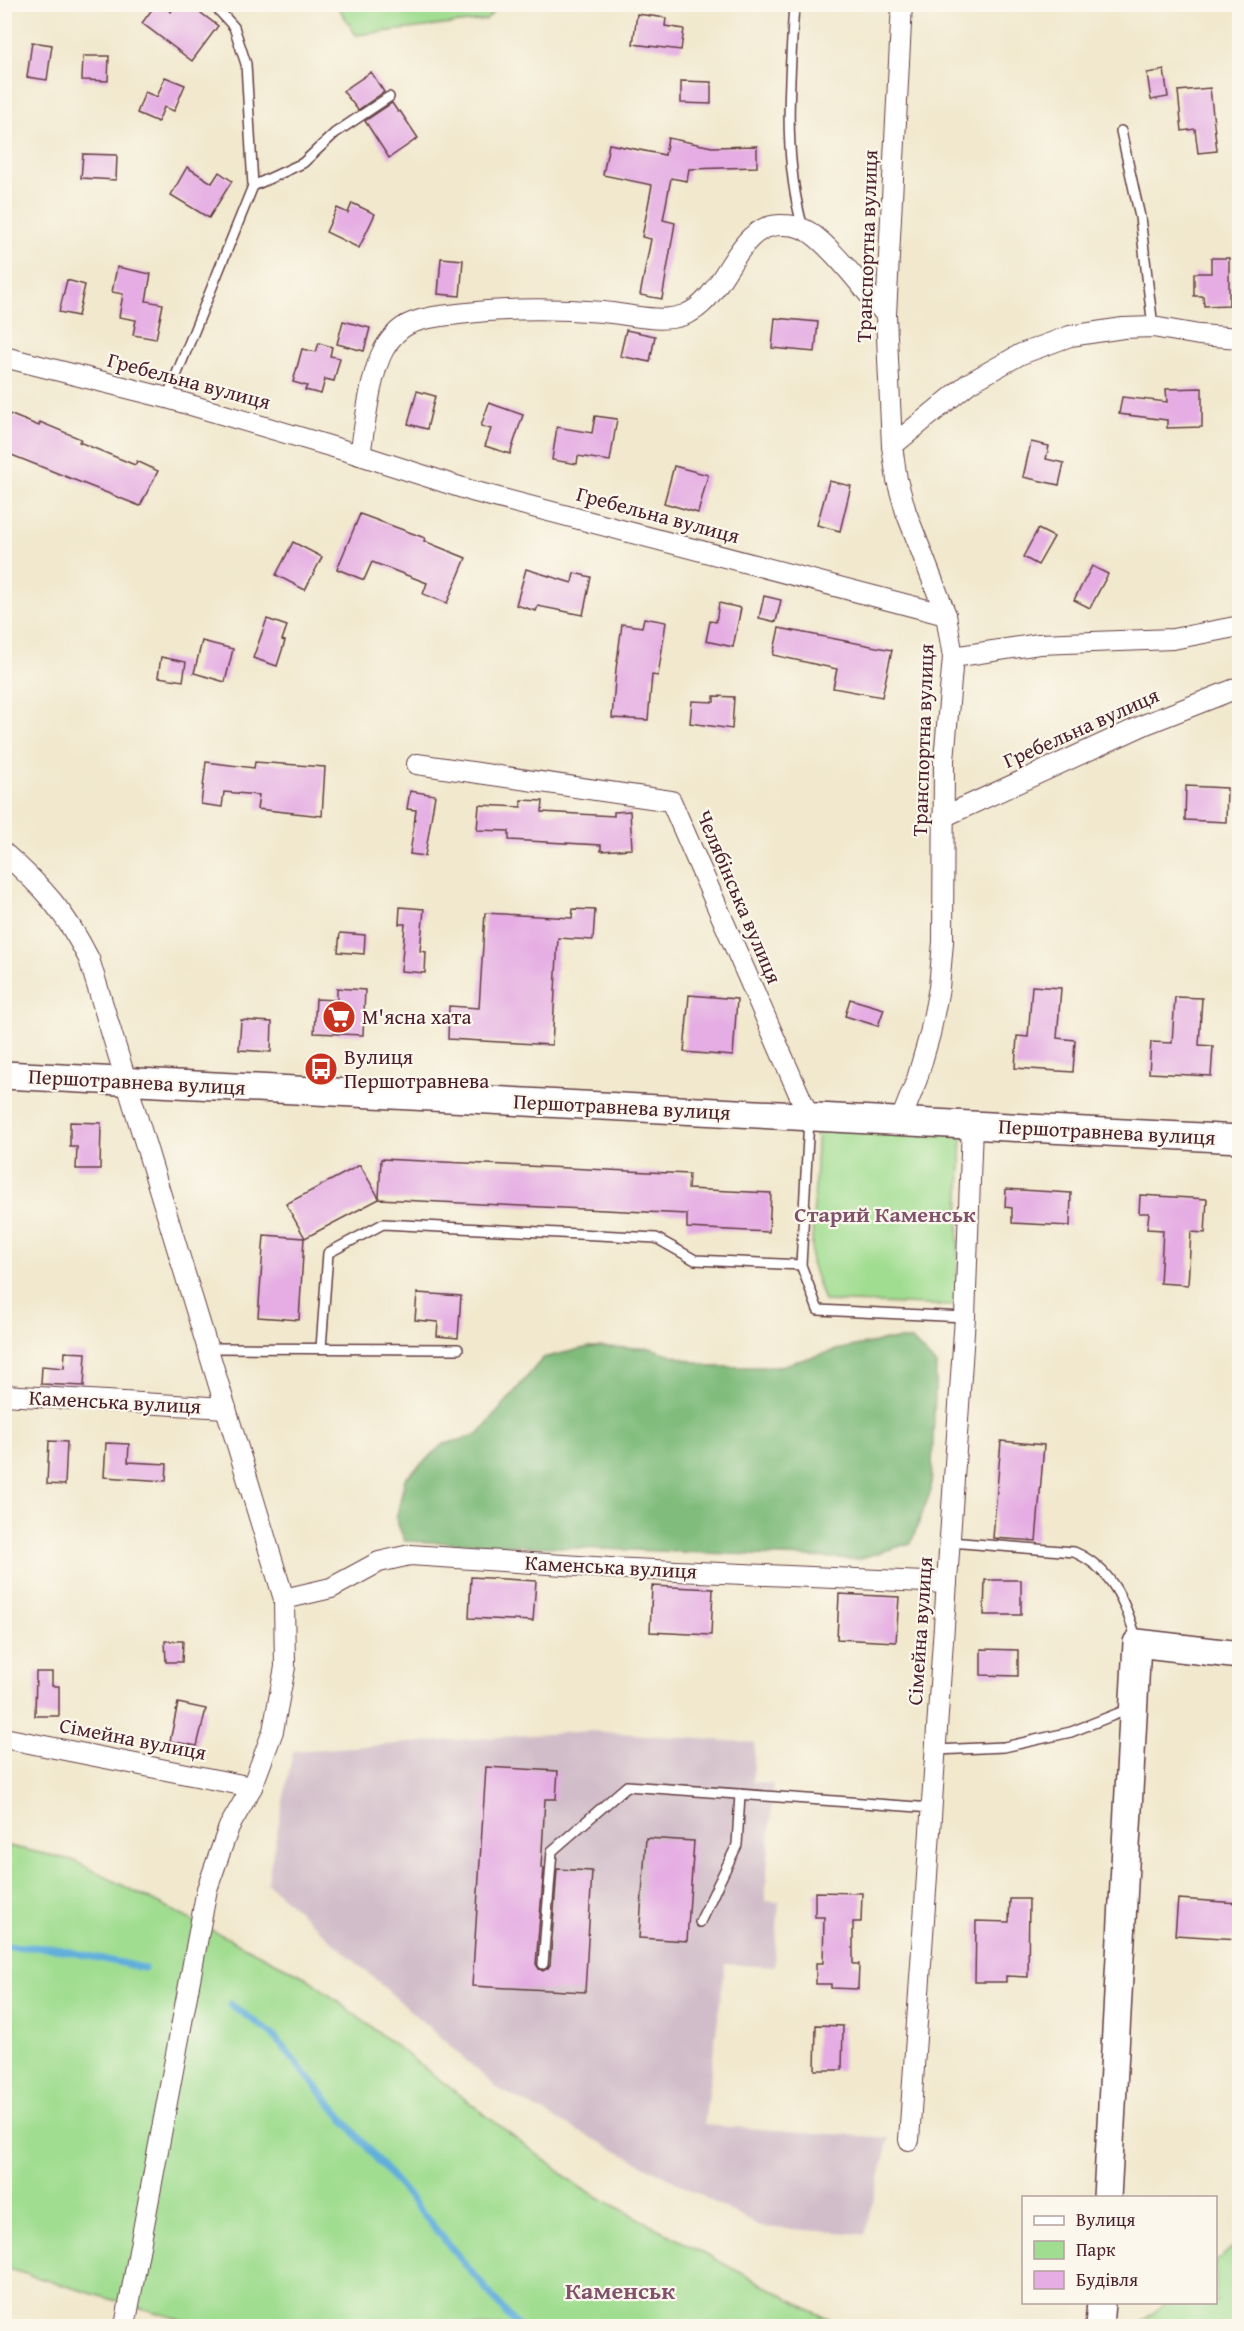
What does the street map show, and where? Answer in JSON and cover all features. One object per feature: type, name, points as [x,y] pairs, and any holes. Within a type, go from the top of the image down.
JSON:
[{"type":"street","name":"Транспортна вулиця","points":[[900,1122],[917,1079],[930,1035],[939,988],[943,942],[944,760],[952,657],[946,615],[906,512],[897,480],[892,446],[886,315],[902,4]]},
{"type":"street","points":[[360,455],[373,381],[383,351],[394,334],[410,324],[434,317],[500,309],[552,308],[661,318],[684,315],[706,301],[743,246],[762,228],[781,225],[803,228],[821,241],[886,315]]},
{"type":"street","points":[[892,446],[969,383],[1021,354],[1070,336],[1123,328],[1153,327],[1199,335],[1239,338]]},
{"type":"street","name":"Гребельна вулиця","points":[[4,357],[167,398],[472,491],[946,615]]},
{"type":"street","points":[[952,657],[1040,644],[1173,639],[1239,626]]},
{"type":"street","name":"Гребельна вулиця","points":[[943,817],[1146,724],[1239,687]]},
{"type":"street","name":"Челябінська вулиця","points":[[417,764],[671,801],[809,1117]]},
{"type":"street","points":[[4,853],[30,875],[54,901],[74,928],[89,959],[284,1599],[285,1667],[273,1731],[252,1787],[229,1827],[207,1889],[125,2326]]},
{"type":"street","name":"Першотравнева вулиця","points":[[4,1075],[1239,1139]]},
{"type":"street","name":"Сімейна вулиця","points":[[909,2140],[965,1317],[972,1125]]},
{"type":"street","name":"Каменська вулиця","points":[[4,1395],[226,1408]]},
{"type":"street","name":"Каменська вулиця","points":[[284,1599],[331,1588],[379,1562],[410,1555],[610,1568],[947,1583]]},
{"type":"street","points":[[1107,2196],[1137,1643],[1239,1655]]},
{"type":"street","name":"Сімейна вулиця","points":[[4,1737],[252,1787]]},
{"type":"street","points":[[1100,2326],[1101,2304]]},
{"type":"lane","points":[[167,398],[254,186],[246,64],[234,27],[213,4]]},
{"type":"lane","points":[[794,4],[789,101],[790,164],[796,206],[803,228]]},
{"type":"lane","points":[[254,186],[303,163],[335,133],[389,97]]},
{"type":"lane","points":[[1121,131],[1140,217],[1153,327]]},
{"type":"lane","points":[[809,1117],[801,1264],[818,1310],[965,1317]]},
{"type":"lane","points":[[321,1348],[328,1253],[383,1224],[656,1238],[695,1260],[801,1264]]},
{"type":"lane","points":[[208,1348],[458,1349]]},
{"type":"lane","points":[[950,1542],[1074,1552],[1089,1559],[1102,1570],[1127,1606],[1137,1643]]},
{"type":"lane","points":[[936,1750],[1004,1747],[1071,1732],[1134,1707]]},
{"type":"lane","points":[[543,1964],[552,1851],[627,1786],[932,1808]]},
{"type":"lane","points":[[700,1922],[737,1845],[740,1794]]},
{"type":"shaded area","points":[[590,1731],[755,1743],[753,1782],[773,1784],[765,1901],[779,1902],[774,1967],[725,1964],[704,2125],[889,2138],[865,2234],[761,2227],[497,2088],[267,1883],[293,1751]]},
{"type":"green space","points":[[337,5],[500,5],[486,20],[356,35]]},
{"type":"green space","points":[[818,1126],[962,1133],[956,1306],[824,1301],[811,1263]]},
{"type":"green space","points":[[885,1340],[912,1340],[936,1365],[931,1490],[911,1543],[858,1559],[405,1541],[396,1520],[405,1479],[442,1445],[479,1434],[543,1358],[589,1347],[650,1348],[711,1367],[777,1367],[836,1350]]},
{"type":"green space","points":[[4,1845],[72,1860],[307,1978],[581,2188],[841,2326],[202,2326],[5,2268]]},
{"type":"green space","points":[[1239,2241],[1239,2326],[1136,2326],[1165,2304],[1217,2304],[1217,2261]]},
{"type":"building","points":[[156,4],[160,4],[171,12],[177,4],[189,4],[218,26],[192,61],[142,23]]},
{"type":"building","points":[[637,14],[666,18],[665,26],[684,29],[681,50],[633,44]]},
{"type":"building","points":[[32,42],[52,45],[47,80],[27,77]]},
{"type":"building","points":[[83,56],[109,56],[108,81],[82,80]]},
{"type":"building","points":[[1164,70],[1168,97],[1151,100],[1147,73]]},
{"type":"building","points":[[371,72],[384,92],[358,110],[343,91]]},
{"type":"building","points":[[165,77],[185,85],[174,111],[164,107],[158,122],[137,113],[145,92],[157,97]]},
{"type":"building","points":[[681,81],[711,82],[711,104],[681,103]]},
{"type":"building","points":[[1210,88],[1217,151],[1198,153],[1195,129],[1182,131],[1178,91]]},
{"type":"building","points":[[392,103],[418,138],[389,158],[365,121]]},
{"type":"building","points":[[668,138],[712,147],[757,146],[757,167],[689,169],[687,181],[671,178],[663,220],[675,223],[662,299],[640,295],[651,239],[642,237],[652,185],[603,175],[609,144],[665,155]]},
{"type":"building","points":[[83,154],[117,155],[116,180],[81,178]]},
{"type":"building","points":[[187,167],[212,183],[219,172],[232,181],[209,218],[171,195]]},
{"type":"building","points":[[352,203],[375,214],[359,248],[326,232],[337,208],[348,213]]},
{"type":"building","points":[[441,258],[463,260],[460,296],[438,294]]},
{"type":"building","points":[[1211,258],[1229,258],[1229,305],[1204,306],[1203,296],[1194,296],[1194,273],[1211,273]]},
{"type":"building","points":[[117,267],[151,274],[146,301],[163,304],[156,339],[133,335],[136,320],[119,317],[123,294],[112,292]]},
{"type":"building","points":[[67,280],[85,285],[78,316],[59,312]]},
{"type":"building","points":[[775,318],[818,322],[815,352],[772,348]]},
{"type":"building","points":[[343,321],[370,328],[364,351],[337,344]]},
{"type":"building","points":[[626,330],[655,336],[650,362],[620,356]]},
{"type":"building","points":[[319,343],[332,347],[330,356],[340,358],[334,381],[325,379],[321,394],[305,390],[307,386],[293,382],[302,349],[316,352]]},
{"type":"building","points":[[1202,388],[1202,427],[1167,428],[1167,420],[1119,414],[1122,397],[1167,402],[1166,389]]},
{"type":"building","points":[[417,391],[435,396],[427,429],[408,424]]},
{"type":"building","points":[[489,403],[523,415],[510,454],[485,446],[491,429],[481,426]]},
{"type":"building","points":[[4,412],[39,426],[40,422],[81,439],[79,442],[135,465],[137,461],[158,471],[140,506],[4,452]]},
{"type":"building","points":[[595,416],[617,419],[610,461],[578,456],[577,464],[552,460],[557,427],[592,433]]},
{"type":"building","points":[[1031,442],[1049,446],[1046,459],[1064,463],[1059,485],[1023,477]]},
{"type":"building","points":[[674,466],[708,475],[698,513],[664,503]]},
{"type":"building","points":[[829,481],[851,486],[840,531],[817,525]]},
{"type":"building","points":[[360,514],[425,538],[424,541],[466,558],[447,603],[423,594],[427,583],[372,562],[364,580],[337,569]]},
{"type":"building","points":[[1038,529],[1054,537],[1038,565],[1023,557]]},
{"type":"building","points":[[293,542],[322,557],[305,590],[276,575]]},
{"type":"building","points":[[1092,566],[1108,574],[1090,608],[1074,600]]},
{"type":"building","points":[[526,569],[572,583],[574,573],[591,577],[583,615],[538,606],[536,611],[516,605]]},
{"type":"building","points":[[764,596],[781,600],[776,622],[759,618]]},
{"type":"building","points":[[719,603],[741,608],[733,647],[706,641],[710,621],[716,622]]},
{"type":"building","points":[[644,618],[666,622],[658,676],[652,675],[648,720],[612,718],[622,624],[642,627]]},
{"type":"building","points":[[267,619],[287,626],[277,666],[253,658]]},
{"type":"building","points":[[779,628],[892,650],[882,697],[833,688],[837,669],[773,655]]},
{"type":"building","points":[[202,641],[233,649],[225,682],[194,673]]},
{"type":"building","points":[[161,657],[186,662],[183,681],[158,677]]},
{"type":"building","points":[[714,696],[734,697],[732,729],[690,723],[692,701],[714,702]]},
{"type":"building","points":[[206,762],[254,768],[255,762],[325,767],[322,816],[257,809],[259,795],[224,792],[222,807],[201,804]]},
{"type":"building","points":[[1186,786],[1227,788],[1226,822],[1185,820]]},
{"type":"building","points":[[410,791],[435,795],[425,856],[410,854],[416,810],[407,809]]},
{"type":"building","points":[[521,800],[543,801],[542,812],[614,816],[614,812],[630,811],[632,849],[601,851],[601,845],[509,840],[509,831],[477,830],[479,805],[521,807]]},
{"type":"building","points":[[400,907],[424,909],[420,951],[426,952],[425,973],[401,971],[405,924],[399,924]]},
{"type":"building","points":[[573,909],[595,910],[593,940],[558,938],[552,1045],[448,1039],[449,1006],[479,1008],[485,913],[572,918]]},
{"type":"building","points":[[340,933],[365,935],[364,954],[338,952]]},
{"type":"building","points":[[1032,986],[1061,988],[1057,1038],[1075,1040],[1073,1072],[1015,1068],[1017,1036],[1028,1037]]},
{"type":"building","points":[[337,988],[365,990],[363,1035],[314,1033],[316,999],[337,1000]]},
{"type":"building","points":[[689,995],[737,999],[733,1056],[684,1052]]},
{"type":"building","points":[[1175,997],[1202,998],[1199,1045],[1213,1046],[1211,1076],[1149,1073],[1151,1042],[1172,1043]]},
{"type":"building","points":[[850,999],[884,1009],[878,1026],[845,1016]]},
{"type":"building","points":[[241,1020],[272,1022],[271,1052],[239,1050]]},
{"type":"building","points":[[70,1122],[101,1123],[100,1169],[76,1169],[77,1147],[70,1147]]},
{"type":"building","points":[[381,1159],[689,1174],[688,1189],[771,1193],[769,1232],[687,1228],[687,1214],[379,1199],[305,1238],[286,1204],[360,1165],[379,1198]]},
{"type":"building","points":[[1006,1189],[1071,1193],[1070,1226],[1012,1223],[1012,1208],[1005,1207]]},
{"type":"building","points":[[1140,1195],[1207,1199],[1205,1233],[1191,1232],[1188,1285],[1160,1283],[1163,1230],[1147,1229],[1149,1213],[1139,1213]]},
{"type":"building","points":[[264,1235],[304,1238],[299,1320],[258,1317]]},
{"type":"building","points":[[417,1293],[461,1296],[458,1338],[437,1336],[438,1322],[415,1320]]},
{"type":"building","points":[[65,1352],[86,1353],[84,1386],[41,1384],[42,1366],[64,1368]]},
{"type":"building","points":[[49,1441],[67,1442],[65,1485],[47,1484]]},
{"type":"building","points":[[1001,1441],[1044,1445],[1036,1541],[993,1538]]},
{"type":"building","points":[[106,1443],[129,1444],[128,1462],[167,1464],[166,1481],[104,1477]]},
{"type":"building","points":[[471,1577],[536,1581],[533,1621],[469,1618]]},
{"type":"building","points":[[985,1580],[1021,1580],[1021,1615],[984,1615]]},
{"type":"building","points":[[652,1586],[713,1589],[711,1635],[650,1632]]},
{"type":"building","points":[[839,1594],[899,1597],[896,1642],[837,1639]]},
{"type":"building","points":[[165,1641],[183,1641],[182,1662],[166,1662]]},
{"type":"building","points":[[981,1649],[1018,1650],[1018,1676],[981,1675]]},
{"type":"building","points":[[36,1672],[52,1672],[52,1686],[59,1686],[59,1716],[35,1716]]},
{"type":"building","points":[[178,1703],[206,1709],[197,1746],[170,1741]]},
{"type":"building","points":[[486,1767],[558,1771],[556,1799],[545,1799],[541,1868],[544,1868],[536,1964],[543,1971],[550,1965],[557,1869],[592,1871],[585,1992],[472,1986]]},
{"type":"building","points":[[646,1838],[694,1841],[687,1941],[639,1938]]},
{"type":"building","points":[[815,1892],[862,1893],[861,1922],[853,1922],[853,1964],[859,1964],[858,1989],[831,1988],[831,1984],[816,1984],[816,1963],[823,1963],[824,1917],[815,1917]]},
{"type":"building","points":[[1010,1899],[1029,1899],[1028,1977],[1006,1976],[1006,1982],[975,1982],[976,1921],[1009,1922]]},
{"type":"building","points":[[1178,1899],[1239,1903],[1239,1939],[1175,1935]]},
{"type":"building","points":[[816,2025],[843,2026],[842,2070],[815,2070]]},
{"type":"waterway","points":[[4,1946],[52,1948],[144,1968]]},
{"type":"waterway","points":[[230,2004],[271,2033],[517,2326]]},
{"type":"place","name":"М'ясна хата","points":[[339,1017]]},
{"type":"place","name":"Вулиця Першотравнева","points":[[321,1069]]},
{"type":"district","name":"Старий Каменськ","points":[[885,1214]]},
{"type":"district","name":"Каменськ","points":[[620,2291]]}]
